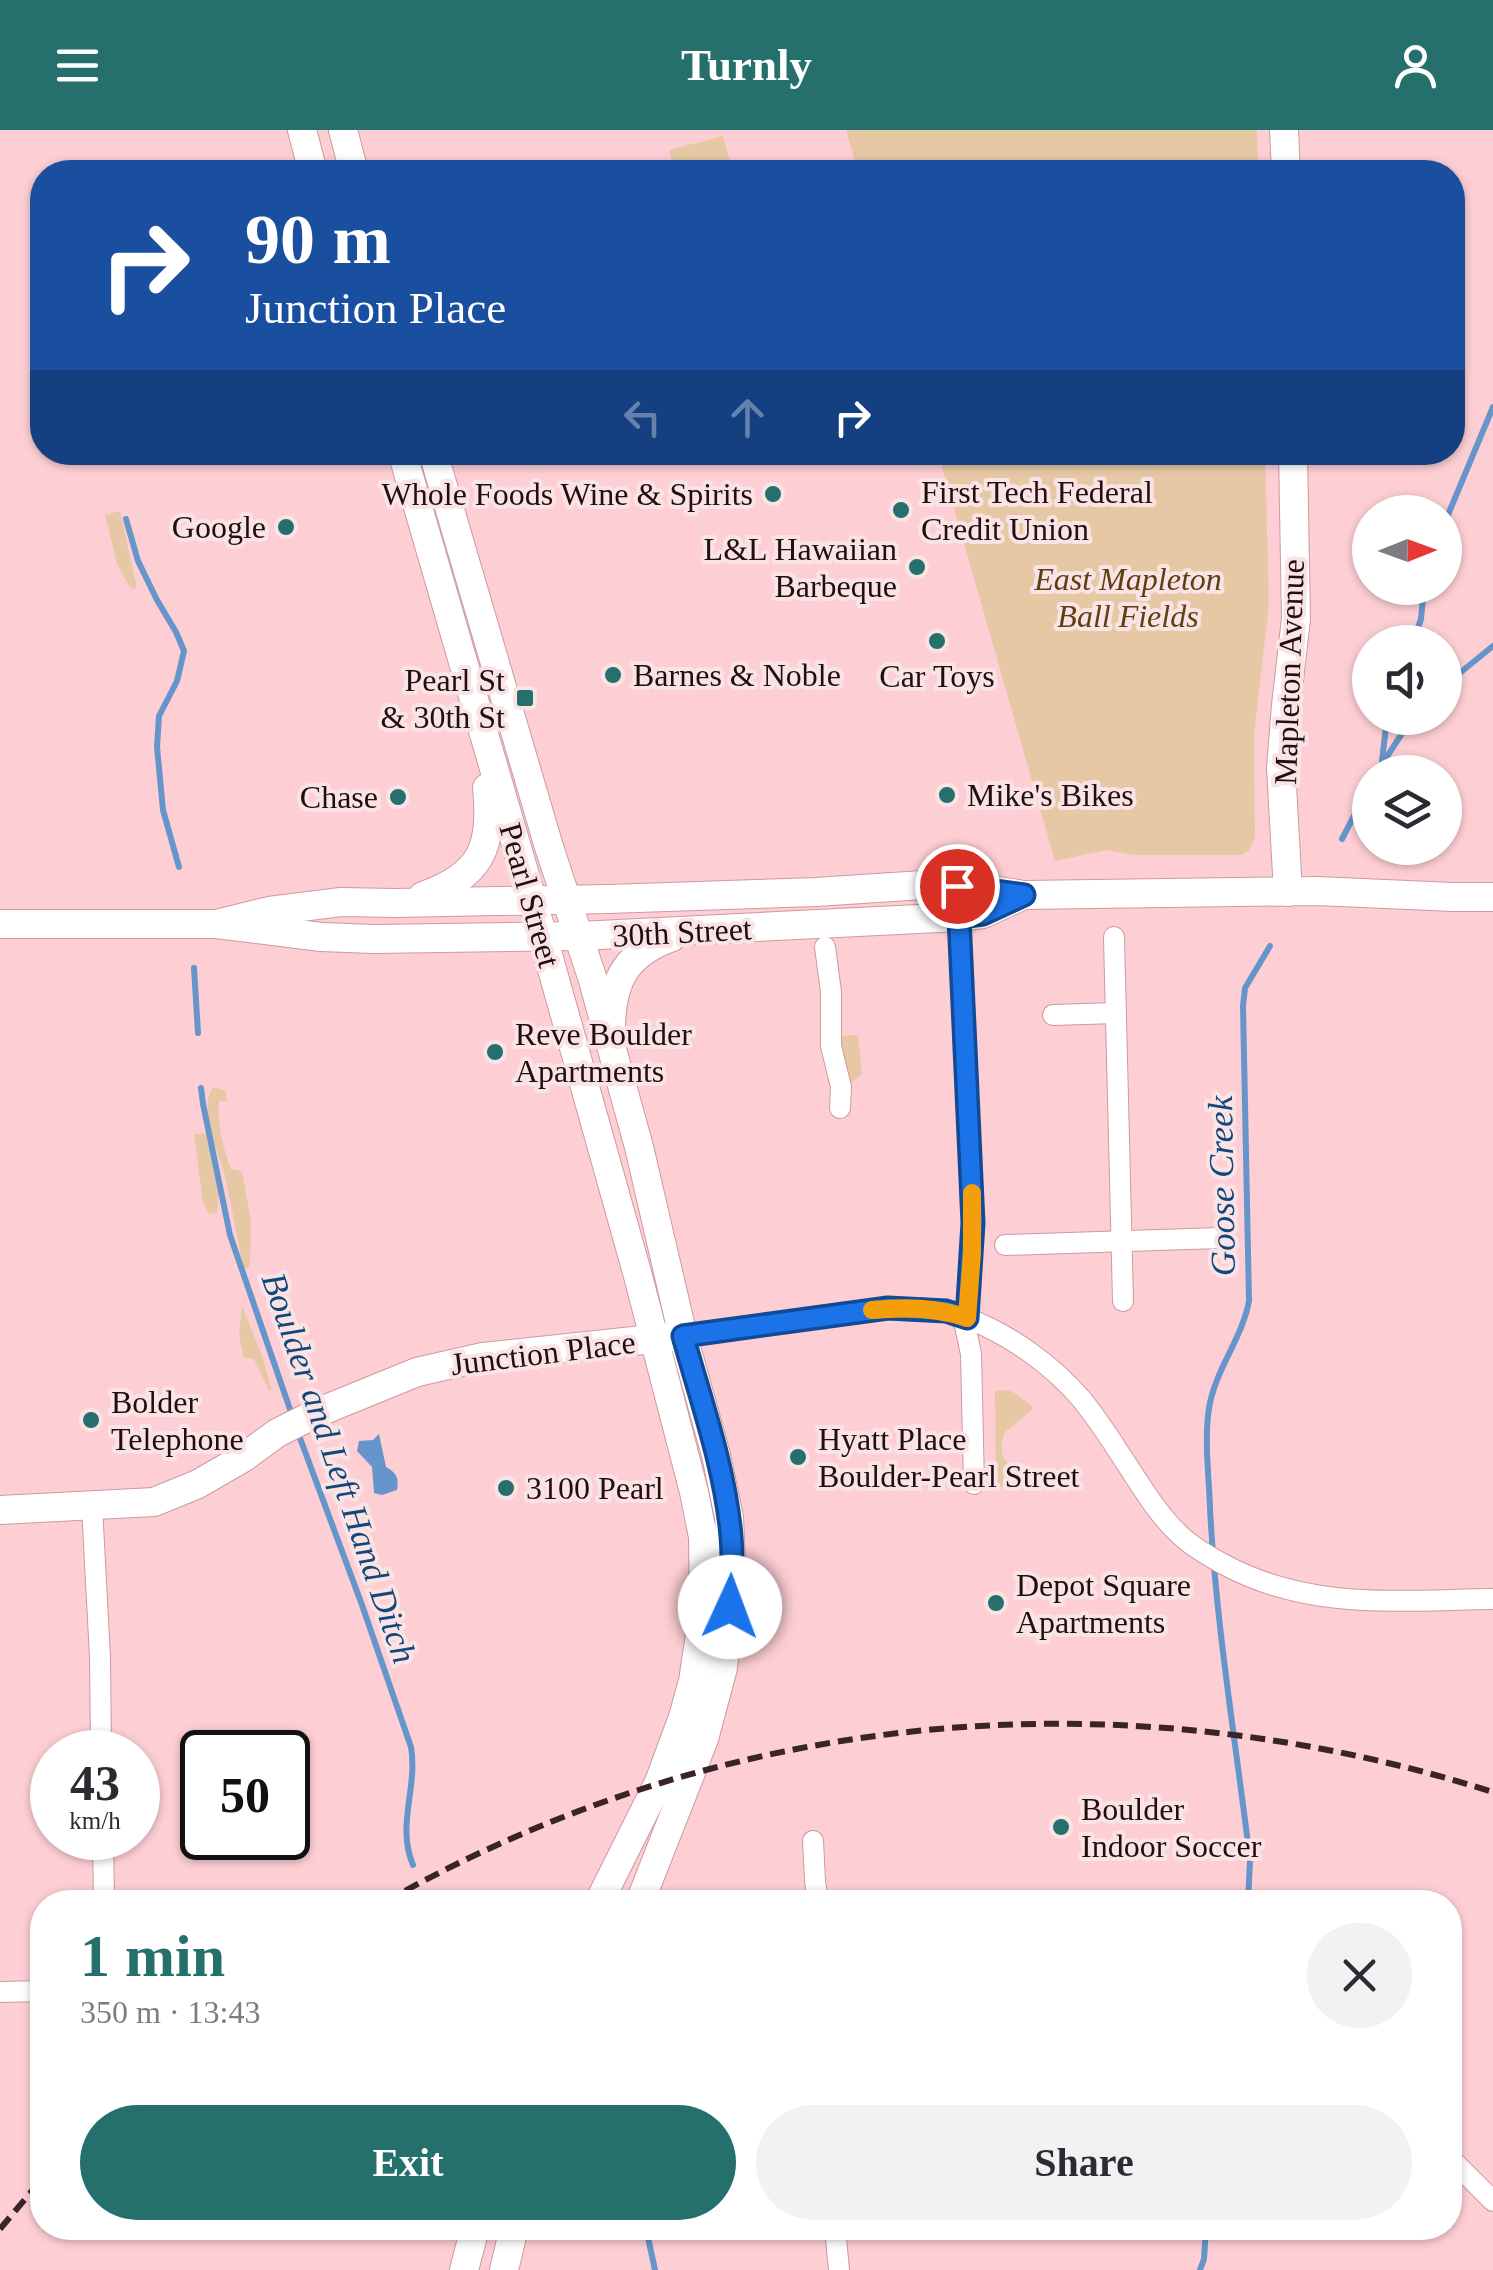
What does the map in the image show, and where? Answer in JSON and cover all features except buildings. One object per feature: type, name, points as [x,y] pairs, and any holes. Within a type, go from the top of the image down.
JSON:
[{"type":"main road","points":[[302,130],[310,160]]},
{"type":"main road","points":[[344,130],[351,160]]},
{"type":"main road","points":[[1284,130],[1285,160]]},
{"type":"main road","name":"Pearl Street","points":[[406,465],[638,1276],[698,1510],[704,1549],[704,1608],[693,1681],[659,1782],[605,1890]]},
{"type":"main road","name":"Pearl Street","points":[[438,465],[549,848],[580,936],[639,1147],[729,1516],[732,1562],[723,1668],[704,1739],[645,1890]]},
{"type":"main road","name":"Mapleton Avenue","points":[[1288,892],[1282,768],[1296,619],[1292,465]]},
{"type":"main road","points":[[395,904],[456,882],[472,869],[483,852],[490,812],[481,726]]},
{"type":"main road","name":"30th Street","points":[[216,924],[269,911],[341,902],[566,900],[923,886],[980,888],[1024,895],[1288,892],[1493,896]]},
{"type":"main road","name":"30th Street","points":[[0,924],[216,924],[353,939],[580,936],[959,917],[983,914],[1024,895]]},
{"type":"main road","points":[[611,1047],[612,1002],[622,972],[646,949],[689,932]]},
{"type":"main road","name":"Junction Place","points":[[0,1510],[154,1502],[224,1470],[314,1414],[457,1361],[683,1336]]},
{"type":"main road","points":[[464,2270],[471,2240]]},
{"type":"main road","points":[[504,2270],[511,2240]]},
{"type":"street","points":[[959,917],[973,1223],[965,1317],[971,1354],[974,1484]]},
{"type":"street","points":[[1114,937],[1123,1301]]},
{"type":"street","points":[[825,948],[831,992],[831,1046],[840,1087],[840,1108]]},
{"type":"street","points":[[1053,1015],[1116,1014]]},
{"type":"street","points":[[1005,1245],[1218,1238]]},
{"type":"street","name":"Junction Place","points":[[683,1336],[888,1308],[946,1311],[965,1317],[990,1327],[1024,1349],[1074,1391],[1144,1493],[1187,1542],[1246,1576],[1316,1596],[1362,1601],[1493,1598]]},
{"type":"street","points":[[92,1506],[101,1730]]},
{"type":"street","points":[[813,1841],[816,1890]]},
{"type":"street","points":[[103,1860],[104,1890]]},
{"type":"street","points":[[0,1992],[30,1991]]},
{"type":"street","points":[[1462,2170],[1493,2201]]},
{"type":"street","points":[[835,2240],[839,2270]]},
{"type":"green space","points":[[846,130],[1257,130],[1258,160],[855,160]]},
{"type":"green space","points":[[723,136],[730,160],[672,160],[669,150]]},
{"type":"green space","name":"East Mapleton Ball Fields","points":[[941,465],[1265,465],[1269,604],[1254,735],[1255,838],[1249,850],[1242,855],[1134,855],[1106,850],[1055,861]]},
{"type":"green space","points":[[120,511],[137,588],[131,589],[117,564],[105,515]]},
{"type":"green space","points":[[858,1035],[862,1074],[846,1087],[835,1036]]},
{"type":"green space","points":[[213,1087],[226,1091],[227,1101],[219,1101],[221,1135],[231,1169],[242,1171],[251,1222],[250,1267],[244,1269],[225,1177],[208,1120]]},
{"type":"green space","points":[[194,1134],[206,1134],[219,1191],[217,1213],[209,1214],[203,1203]]},
{"type":"green space","points":[[242,1306],[272,1390],[269,1391],[254,1359],[244,1358],[239,1335]]},
{"type":"green space","points":[[1010,1390],[1033,1409],[1004,1433],[1003,1455],[1011,1466],[1002,1487],[996,1487],[995,1391]]},
{"type":"water","points":[[379,1434],[386,1467],[398,1482],[397,1490],[382,1495],[374,1493],[372,1467],[357,1451],[359,1441],[373,1440]]},
{"type":"waterway","name":"Goose Creek","points":[[1456,495],[1493,407]]},
{"type":"waterway","name":"Boulder and Left Hand Ditch","points":[[126,519],[138,561],[184,651],[177,681],[159,716],[157,747],[163,810],[179,867]]},
{"type":"waterway","name":"Goose Creek","points":[[1419,625],[1422,605]]},
{"type":"waterway","name":"Goose Creek","points":[[1462,671],[1493,646]]},
{"type":"waterway","name":"Goose Creek","points":[[1383,755],[1385,735]]},
{"type":"waterway","name":"Goose Creek","points":[[1388,755],[1401,735]]},
{"type":"waterway","name":"Goose Creek","points":[[1342,839],[1352,820]]},
{"type":"waterway","name":"Goose Creek","points":[[1249,1890],[1250,1860],[1217,1596],[1207,1433],[1212,1394],[1249,1301],[1243,1006],[1245,988],[1270,946]]},
{"type":"waterway","name":"Boulder and Left Hand Ditch","points":[[194,968],[198,1033]]},
{"type":"waterway","name":"Boulder and Left Hand Ditch","points":[[201,1088],[230,1235],[293,1418]]},
{"type":"waterway","name":"Boulder and Left Hand Ditch","points":[[297,1430],[411,1747],[406,1835],[413,1865]]},
{"type":"waterway","name":"Boulder and Left Hand Ditch","points":[[649,2240],[655,2270]]},
{"type":"waterway","name":"Goose Creek","points":[[1200,2270],[1205,2240]]},
{"type":"railway","points":[[409,1890],[515,1837],[650,1786],[787,1751],[927,1730],[1068,1724],[1210,1732],[1352,1755],[1493,1792]]},
{"type":"railway","points":[[0,2229],[30,2193]]},
{"type":"slow traffic","points":[[872,1310],[923,1309],[967,1318],[972,1193]]},
{"type":"place","name":"Whole Foods Wine & Spirits","points":[[773,494]]},
{"type":"place","name":"First Tech Federal Credit Union","points":[[901,510]]},
{"type":"place","name":"Google","points":[[286,527]]},
{"type":"place","name":"L&L Hawaiian Barbeque","points":[[917,567]]},
{"type":"place","name":"Car Toys","points":[[937,641]]},
{"type":"place","name":"Barnes & Noble","points":[[613,675]]},
{"type":"place","name":"Pearl St & 30th St","points":[[525,698]]},
{"type":"place","name":"Mike's Bikes","points":[[947,795]]},
{"type":"place","name":"Chase","points":[[398,797]]},
{"type":"place","name":"Reve Boulder Apartments","points":[[495,1052]]},
{"type":"place","name":"Bolder Telephone","points":[[91,1420]]},
{"type":"place","name":"Hyatt Place Boulder-Pearl Street","points":[[798,1457]]},
{"type":"place","name":"3100 Pearl","points":[[506,1488]]},
{"type":"place","name":"Depot Square Apartments","points":[[996,1603]]},
{"type":"place","name":"Boulder Indoor Soccer","points":[[1061,1827]]},
{"type":"route","points":[[730,1607],[729,1516],[683,1336],[888,1308],[946,1311],[967,1318],[973,1223],[959,917],[983,914],[1024,895],[957,886]]}]
